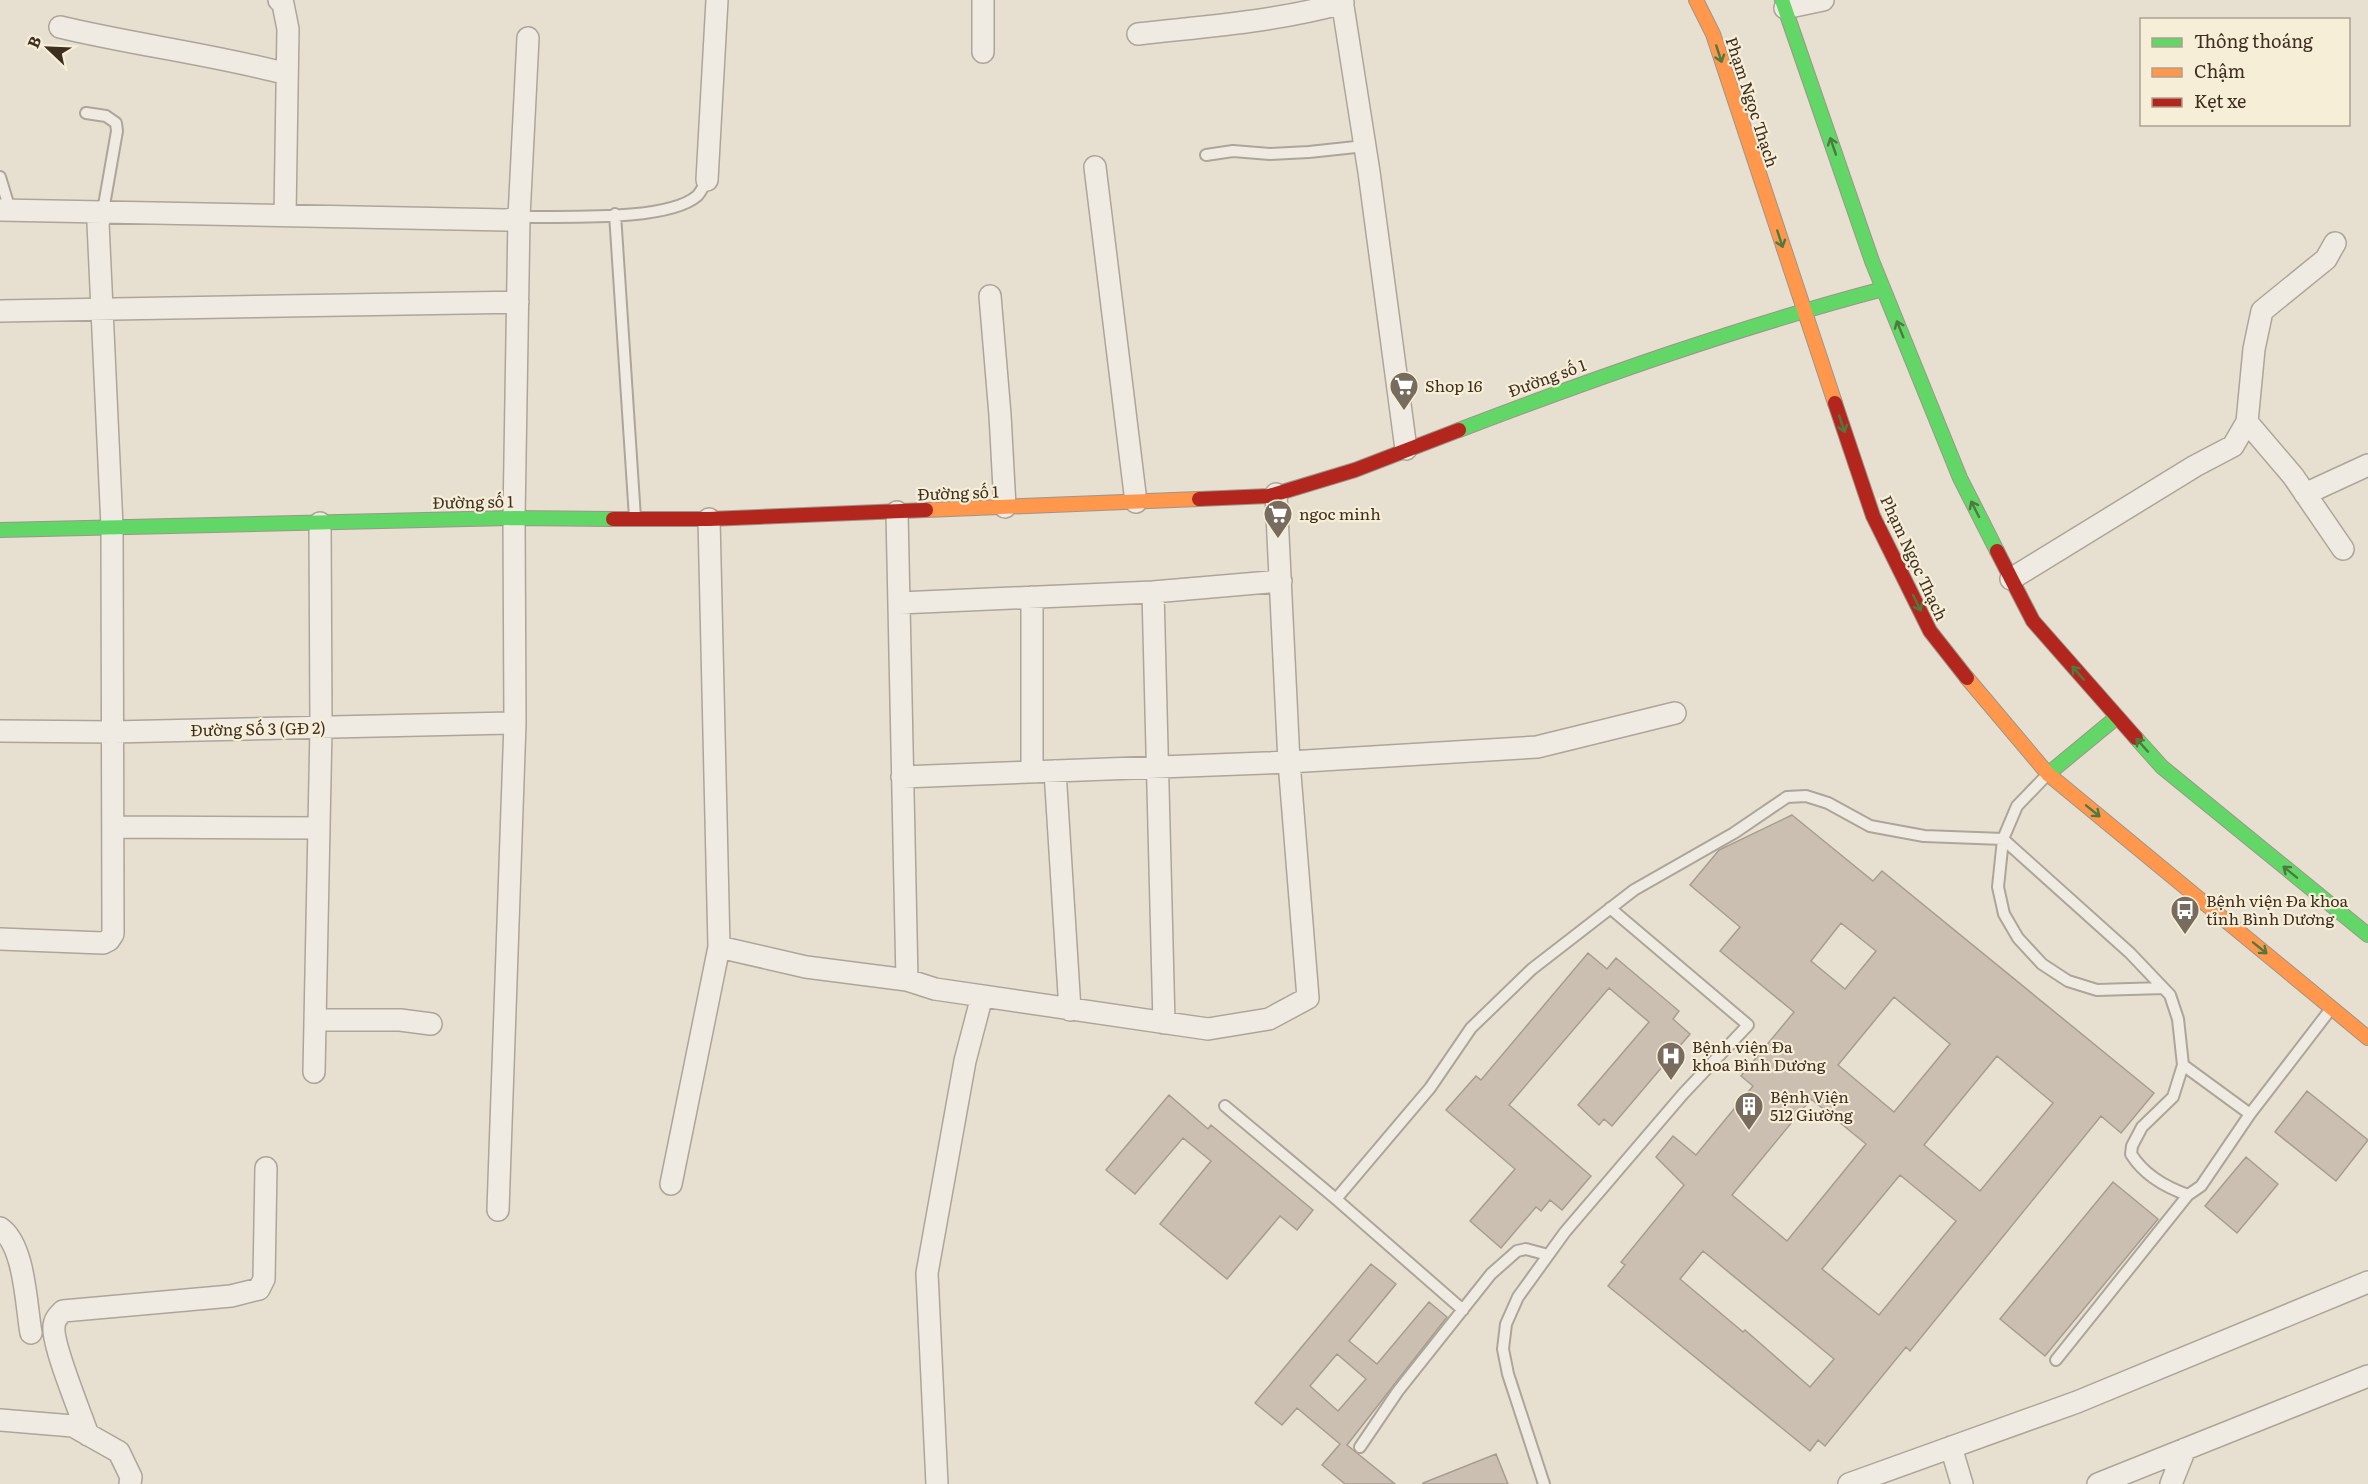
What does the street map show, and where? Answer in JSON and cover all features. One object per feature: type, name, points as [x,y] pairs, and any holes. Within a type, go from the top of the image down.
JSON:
[{"type":"main road","name":"Phạm Ngọc Thạch","points":[[1696,0],[1713,34],[1803,310],[1874,516],[1930,631],[1980,695],[2048,774],[2368,1038]]},
{"type":"main road","points":[[1784,4],[1883,289],[1960,478],[2033,621],[2162,767],[2368,935]]},
{"type":"main road","name":"Đường số 1","points":[[0,530],[514,518],[709,519],[1269,496],[1354,470],[1576,385],[1803,310],[1883,289]]},
{"type":"main road","points":[[2048,774],[2116,717]]},
{"type":"street","points":[[279,0],[283,4],[288,29],[285,215]]},
{"type":"street","points":[[707,180],[717,0]]},
{"type":"street","points":[[983,0],[983,52]]},
{"type":"street","points":[[1784,4],[1823,0]]},
{"type":"street","points":[[1138,34],[1278,18],[1342,2],[1365,146],[1406,449]]},
{"type":"street","points":[[60,27],[287,74]]},
{"type":"street","points":[[498,1210],[515,723],[514,518],[519,217],[528,38]]},
{"type":"street","points":[[1095,167],[1136,502]]},
{"type":"street","points":[[5,210],[507,220],[519,217]]},
{"type":"street","points":[[0,939],[103,943],[113,934],[112,526],[98,223],[103,211]]},
{"type":"street","points":[[2011,579],[2195,466],[2233,446],[2247,422],[2254,349],[2262,311],[2326,259],[2335,243]]},
{"type":"street","points":[[990,296],[1005,507]]},
{"type":"street","points":[[0,311],[518,302]]},
{"type":"street","points":[[2247,422],[2273,450],[2343,549]]},
{"type":"street","points":[[2305,494],[2368,465]]},
{"type":"street","points":[[718,947],[806,967],[907,980],[935,989],[1208,1029],[1269,1019],[1308,998],[1289,762],[1276,494]]},
{"type":"street","points":[[897,512],[907,980]]},
{"type":"street","points":[[671,1184],[718,947],[709,519]]},
{"type":"street","points":[[314,1072],[321,728],[320,523]]},
{"type":"street","points":[[899,603],[1153,592],[1281,581]]},
{"type":"street","points":[[1153,592],[1164,1023]]},
{"type":"street","points":[[1032,597],[1032,772]]},
{"type":"street","points":[[902,777],[1289,762],[1537,747],[1675,713]]},
{"type":"street","name":"Đường Số 3 (GĐ 2)","points":[[0,731],[113,732],[515,723]]},
{"type":"street","points":[[1055,771],[1070,1010]]},
{"type":"street","points":[[113,827],[319,828]]},
{"type":"street","points":[[937,1484],[927,1273],[965,1061],[982,996]]},
{"type":"street","points":[[315,1020],[400,1020],[431,1024]]},
{"type":"street","points":[[88,1435],[59,1351],[53,1330],[55,1320],[63,1311],[231,1296],[259,1289],[264,1279],[266,1168]]},
{"type":"street","points":[[0,1228],[18,1252],[31,1333]]},
{"type":"street","points":[[1849,1484],[2077,1402],[2368,1282]]},
{"type":"street","points":[[2098,1484],[2368,1376]]},
{"type":"street","points":[[0,1420],[73,1426],[118,1452],[130,1477],[130,1484]]},
{"type":"street","points":[[1951,1447],[1962,1484]]},
{"type":"street","points":[[2171,1484],[2185,1449]]},
{"type":"lane","points":[[86,113],[106,116],[116,123],[117,131],[103,211]]},
{"type":"lane","points":[[1206,155],[1233,151],[1270,154],[1309,152],[1365,146]]},
{"type":"lane","points":[[0,177],[5,210]]},
{"type":"lane","points":[[519,217],[655,212],[684,203],[698,195],[707,180]]},
{"type":"lane","points":[[615,214],[635,519]]},
{"type":"lane","points":[[2048,774],[2018,806],[2003,839],[1998,886],[2004,914],[2018,938],[2042,964],[2068,981],[2097,990],[2163,988]]},
{"type":"lane","points":[[1336,1199],[1430,1088],[1471,1028],[1532,969],[1634,890],[1734,833],[1788,797],[1806,796],[1828,803],[1870,826],[1924,836],[2003,839],[2130,953],[2170,995],[2178,1019],[2183,1065],[2173,1097],[2142,1127],[2132,1146],[2131,1154],[2139,1168],[2171,1190],[2188,1195]]},
{"type":"lane","points":[[1544,1484],[1508,1374],[1503,1349],[1506,1324],[1518,1297],[1548,1255],[1683,1094],[1748,1025],[1610,908]]},
{"type":"lane","points":[[2056,1360],[2188,1195],[2201,1186],[2250,1114],[2332,1007]]},
{"type":"lane","points":[[2183,1065],[2250,1114]]},
{"type":"lane","points":[[1225,1106],[1463,1310]]},
{"type":"lane","points":[[1360,1447],[1398,1391],[1491,1274],[1517,1251],[1526,1249],[1548,1255]]},
{"type":"building","name":"Bệnh Viện 512 Giường","points":[[1792,815],[1873,881],[1882,871],[2154,1093],[2121,1133],[2101,1116],[1910,1351],[1906,1347],[1825,1446],[1818,1440],[1810,1451],[1608,1286],[1625,1265],[1621,1262],[1684,1185],[1656,1157],[1673,1136],[1696,1155],[1753,1086],[1741,1076],[1794,1012],[1720,951],[1740,927],[1690,885],[1719,850]],"holes":[[[1841,923],[1876,951],[1845,989],[1811,961]],[[1894,997],[1950,1044],[1894,1112],[1838,1065]],[[1997,1056],[2053,1103],[1980,1191],[1924,1145]],[[1811,1099],[1866,1144],[1787,1241],[1732,1195]],[[1900,1175],[1956,1221],[1879,1315],[1822,1269]],[[1703,1251],[1834,1359],[1810,1387],[1745,1330],[1743,1332],[1680,1279]]]},
{"type":"building","points":[[1588,953],[1607,969],[1616,958],[1679,1011],[1673,1019],[1690,1034],[1612,1126],[1604,1119],[1599,1125],[1578,1105],[1649,1022],[1609,988],[1509,1105],[1591,1176],[1562,1210],[1550,1200],[1541,1211],[1536,1207],[1501,1248],[1470,1221],[1515,1169],[1446,1110],[1476,1076],[1481,1080]]},
{"type":"building","points":[[2307,1091],[2368,1140],[2336,1181],[2275,1132]]},
{"type":"building","points":[[1169,1095],[1208,1129],[1211,1125],[1313,1210],[1297,1230],[1280,1216],[1227,1279],[1160,1224],[1211,1161],[1183,1138],[1135,1194],[1106,1170]]},
{"type":"building","points":[[2246,1157],[2278,1184],[2237,1233],[2205,1206]]},
{"type":"building","points":[[2113,1182],[2158,1219],[2045,1356],[2000,1319]]},
{"type":"building","points":[[1371,1264],[1396,1284],[1349,1341],[1377,1364],[1429,1302],[1447,1317],[1347,1445],[1395,1484],[1345,1484],[1322,1465],[1340,1444],[1297,1408],[1282,1425],[1255,1403]],"holes":[[[1337,1354],[1366,1379],[1338,1411],[1310,1386]]]},
{"type":"building","points":[[1496,1454],[1508,1484],[1423,1484],[1423,1483]]},
{"type":"traffic: fast","points":[[1782,0],[1872,261],[1960,478],[1997,551]]},
{"type":"traffic: fast","points":[[1459,430],[1669,354],[1883,289]]},
{"type":"traffic: fast","points":[[0,530],[514,518],[613,519]]},
{"type":"traffic: fast","points":[[2048,774],[2117,717]]},
{"type":"traffic: fast","points":[[2136,738],[2162,767],[2368,935]]},
{"type":"traffic: slow","points":[[1696,0],[1713,34],[1835,403]]},
{"type":"traffic: slow","points":[[926,510],[1199,499]]},
{"type":"traffic: slow","points":[[1967,678],[2048,774],[2368,1038]]},
{"type":"traffic: jam","points":[[1835,403],[1873,516],[1930,631],[1967,678]]},
{"type":"traffic: jam","points":[[1199,499],[1269,496],[1355,470],[1459,430]]},
{"type":"traffic: jam","points":[[613,519],[709,519],[926,510]]},
{"type":"traffic: jam","points":[[1997,551],[2033,621],[2136,738]]},
{"type":"place","name":"Shop 16","points":[[1404,412]]},
{"type":"place","name":"ngoc minh","points":[[1278,540]]},
{"type":"place","name":"Bệnh viện Đa khoa tỉnh Bình Dương","points":[[2185,936]]},
{"type":"place","name":"Bệnh viện Đa khoa Bình Dương","points":[[1671,1082]]},
{"type":"place","name":"Bệnh Viện 512 Giường","points":[[1749,1132]]}]
